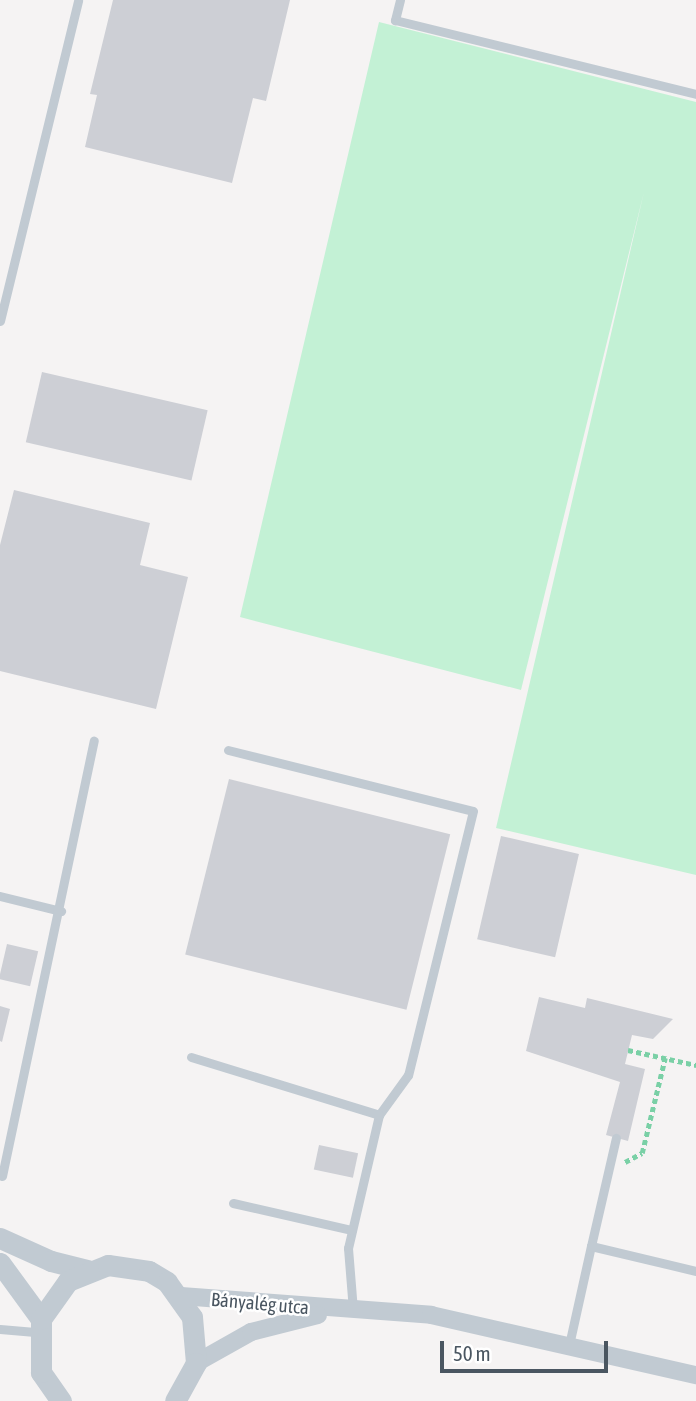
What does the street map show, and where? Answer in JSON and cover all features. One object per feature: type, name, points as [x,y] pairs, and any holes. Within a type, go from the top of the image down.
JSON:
[{"type":"street","points":[[0,1238],[51,1261],[88,1270]]},
{"type":"street","points":[[0,1263],[39,1325],[41,1372],[54,1397]]},
{"type":"street","points":[[39,1325],[68,1281],[88,1270],[108,1265],[149,1271],[181,1296]]},
{"type":"street","name":"Bányalég utca","points":[[175,1401],[190,1392],[197,1339],[181,1296],[431,1315],[696,1376]]},
{"type":"street","name":"Bányalég utca","points":[[195,1363],[251,1332],[346,1310]]},
{"type":"lane","points":[[0,321],[78,0]]},
{"type":"lane","points":[[400,0],[396,20],[696,94]]},
{"type":"lane","points":[[2,1176],[61,911],[94,741]]},
{"type":"lane","points":[[228,750],[472,811],[408,1075],[379,1115],[348,1248],[346,1310]]},
{"type":"lane","points":[[0,896],[61,911]]},
{"type":"lane","points":[[191,1057],[379,1115]]},
{"type":"lane","points":[[569,1345],[616,1138]]},
{"type":"lane","points":[[233,1203],[352,1230]]},
{"type":"lane","points":[[592,1246],[696,1271]]},
{"type":"lane","points":[[0,1318],[5,1328],[39,1325]]},
{"type":"path","points":[[628,1050],[696,1065]]},
{"type":"path","points":[[610,1164],[632,1162],[642,1153],[665,1058]]},
{"type":"green space","points":[[379,22],[696,102],[696,875],[496,828],[644,192],[521,690],[240,617]]},
{"type":"building","points":[[113,0],[290,0],[266,101],[253,98],[232,183],[85,147],[97,95],[90,94]]},
{"type":"building","points":[[42,372],[208,410],[191,480],[26,442]]},
{"type":"building","points":[[14,490],[150,523],[140,565],[188,577],[156,709],[0,671],[0,545]]},
{"type":"building","points":[[229,779],[450,834],[406,1010],[185,955]]},
{"type":"building","points":[[501,836],[579,854],[555,957],[477,939]]},
{"type":"building","points":[[7,944],[38,951],[30,986],[0,979]]},
{"type":"building","points":[[539,997],[585,1008],[587,998],[673,1019],[653,1039],[632,1035],[625,1064],[645,1069],[628,1141],[606,1135],[620,1082],[526,1051]]},
{"type":"building","points":[[0,1006],[10,1009],[2,1042],[0,1041]]},
{"type":"building","points":[[319,1145],[358,1153],[353,1178],[314,1169]]}]
